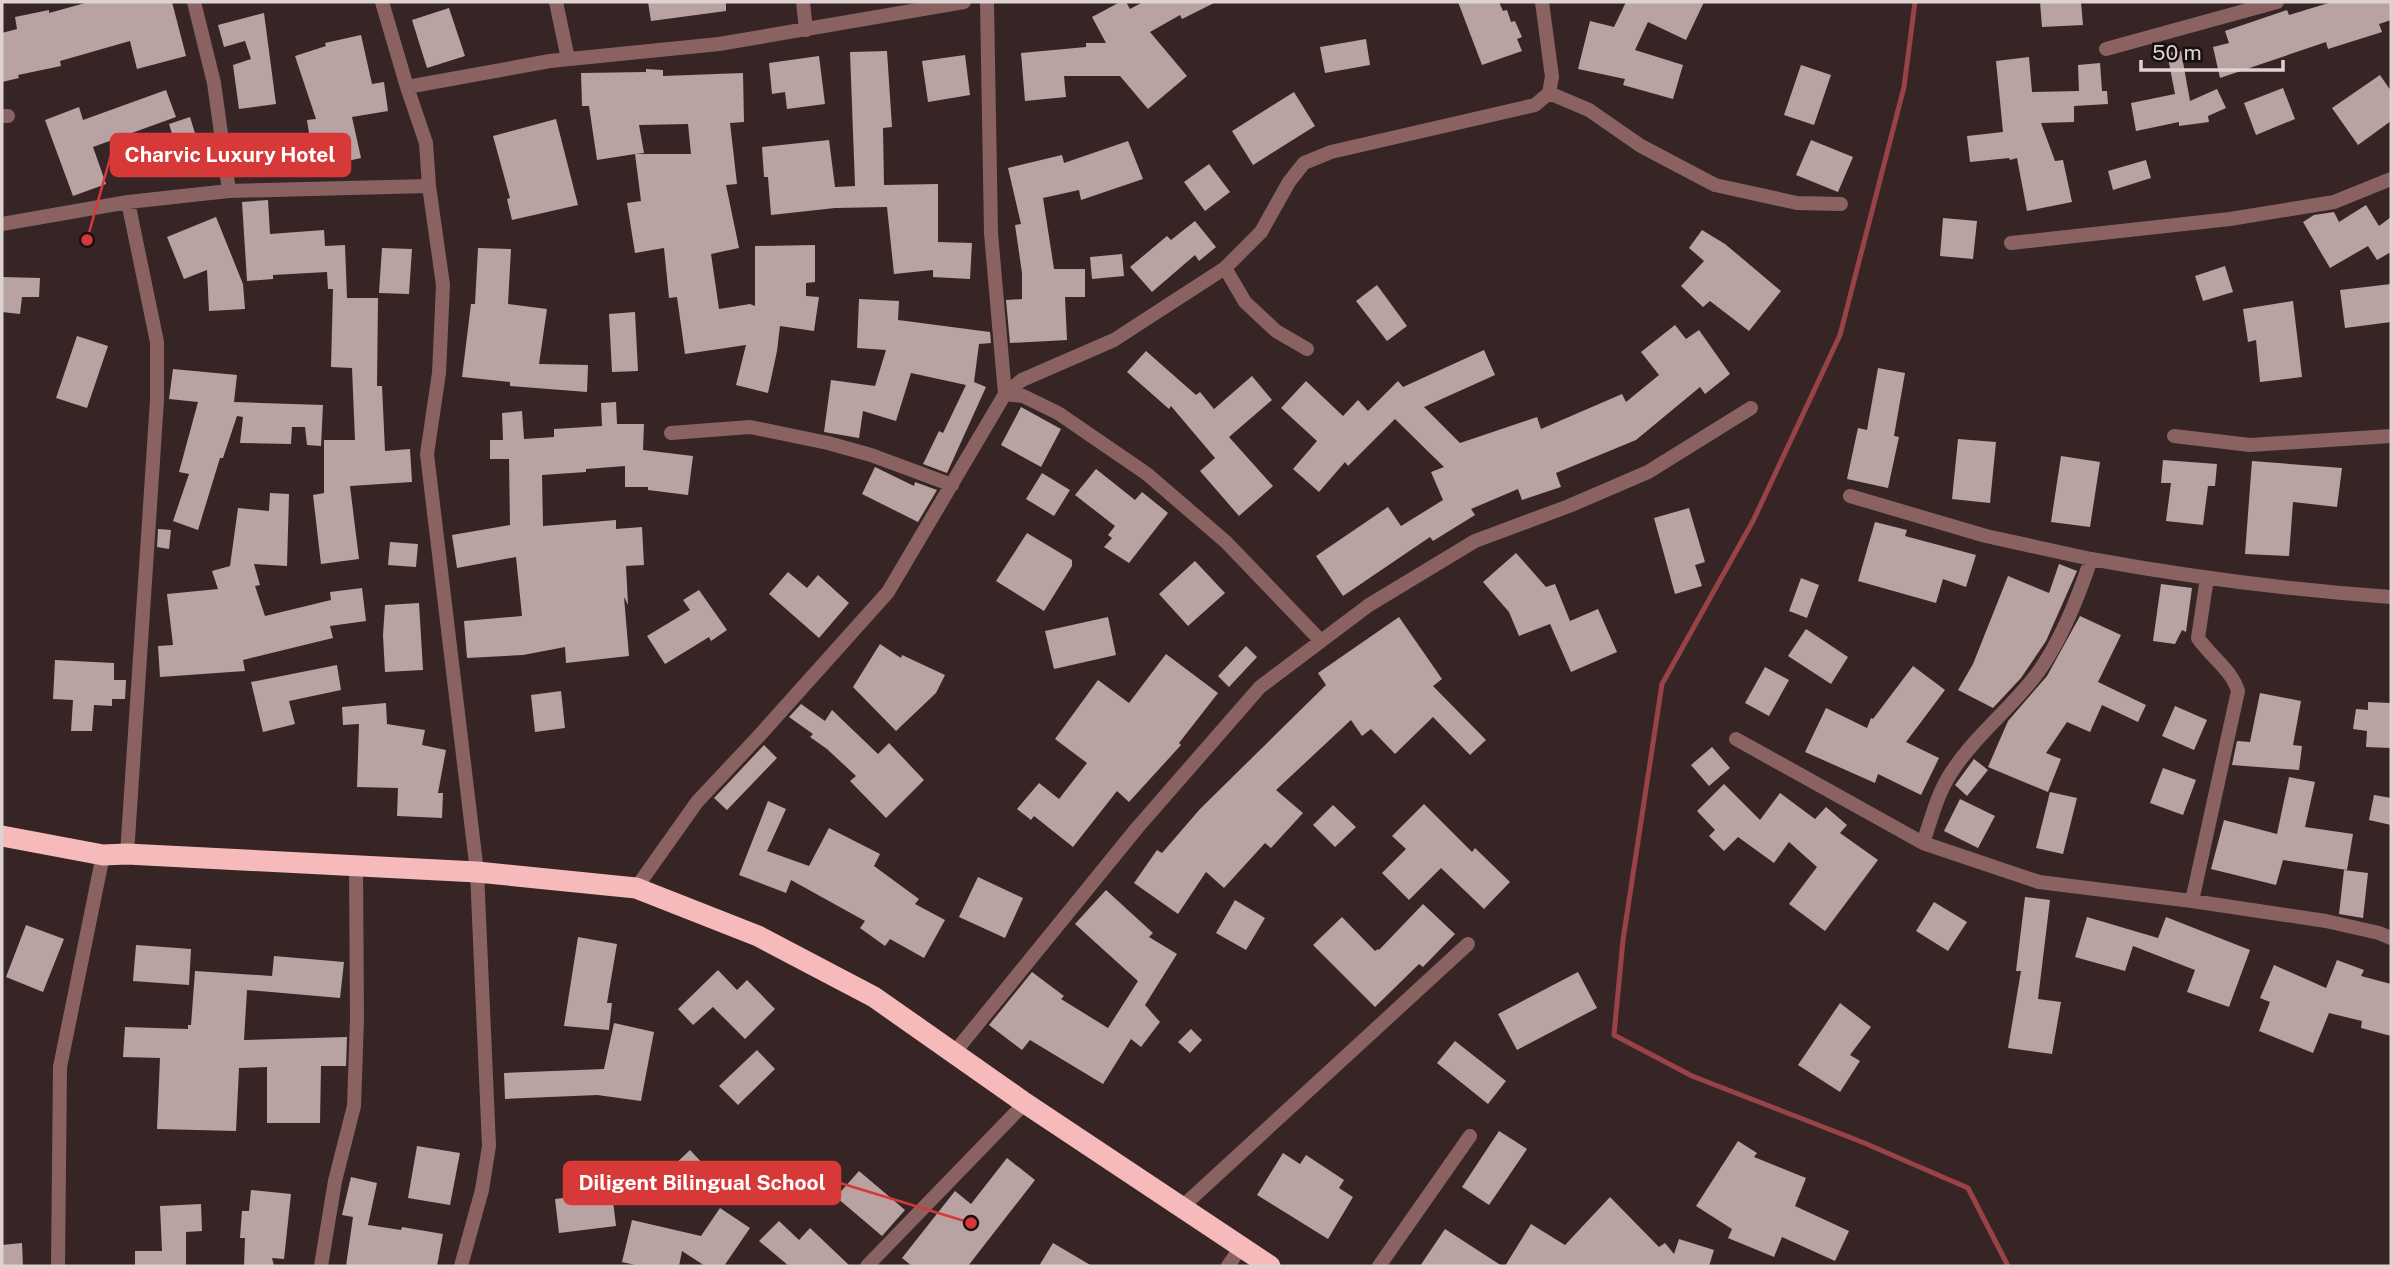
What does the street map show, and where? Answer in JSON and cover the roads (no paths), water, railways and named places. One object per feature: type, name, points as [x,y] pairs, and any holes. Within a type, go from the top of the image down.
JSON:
[{"type":"highway","points":[[2,836],[103,855],[477,872],[636,888],[758,936],[874,997],[1025,1103],[1270,1266]]},
{"type":"street","points":[[194,2],[214,83],[229,191]]},
{"type":"street","points":[[382,2],[426,143],[429,186],[443,285],[439,373],[427,454],[477,872],[489,1146],[482,1190],[461,1266]]},
{"type":"street","points":[[556,2],[569,59]]},
{"type":"street","points":[[803,2],[806,30]]},
{"type":"street","points":[[407,87],[569,59],[719,44],[964,2]]},
{"type":"street","points":[[987,2],[991,233],[1005,394]]},
{"type":"street","points":[[636,888],[697,802],[888,592],[1005,394],[1022,380],[1114,340],[1225,268],[1261,232],[1289,182],[1304,163],[1331,152],[1535,105],[1549,93],[1552,77],[1542,2]]},
{"type":"street","points":[[2106,49],[2277,2]]},
{"type":"street","points":[[1549,93],[1589,110],[1641,146],[1715,185],[1797,203],[1841,204]]},
{"type":"street","points":[[2011,243],[2230,219],[2334,202],[2391,179]]},
{"type":"street","points":[[2,224],[128,202],[229,191],[429,186]]},
{"type":"street","points":[[127,854],[158,400],[157,342],[128,202]]},
{"type":"street","points":[[1225,268],[1245,302],[1276,331],[1307,349]]},
{"type":"street","points":[[1005,394],[1023,396],[1058,413],[1147,474],[1226,542],[1321,641]]},
{"type":"street","points":[[954,1053],[1137,828],[1260,687],[1369,605],[1475,541],[1569,506],[1648,471],[1751,408]]},
{"type":"street","points":[[671,433],[750,427],[861,452],[952,485]]},
{"type":"street","points":[[2174,436],[2250,445],[2391,436]]},
{"type":"street","points":[[1850,496],[1986,536],[2091,559],[2207,578],[2320,592],[2391,597]]},
{"type":"street","points":[[1923,843],[1951,773],[2040,669],[2078,597],[2091,559]]},
{"type":"street","points":[[2192,901],[2238,691],[2235,680],[2198,638],[2207,578]]},
{"type":"street","points":[[1736,739],[1923,843],[2039,882],[2326,921],[2391,938]]},
{"type":"street","points":[[58,1266],[60,1068],[103,855]]},
{"type":"street","points":[[321,1266],[335,1181],[354,1106],[357,1018],[356,865]]},
{"type":"street","points":[[1182,1207],[1468,944]]},
{"type":"street","points":[[867,1266],[1025,1103]]},
{"type":"street","points":[[1380,1266],[1470,1136]]},
{"type":"street","points":[[1228,1266],[1241,1247]]},
{"type":"waterway","points":[[1915,2],[1904,87],[1840,335],[1753,521],[1662,684],[1623,940],[1614,1035],[1692,1076],[1862,1142],[1968,1188],[2008,1266]]},
{"type":"place","name":"Charvic Luxury Hotel","points":[[87,240]]},
{"type":"place","name":"Diligent Bilingual School","points":[[971,1223]]}]
